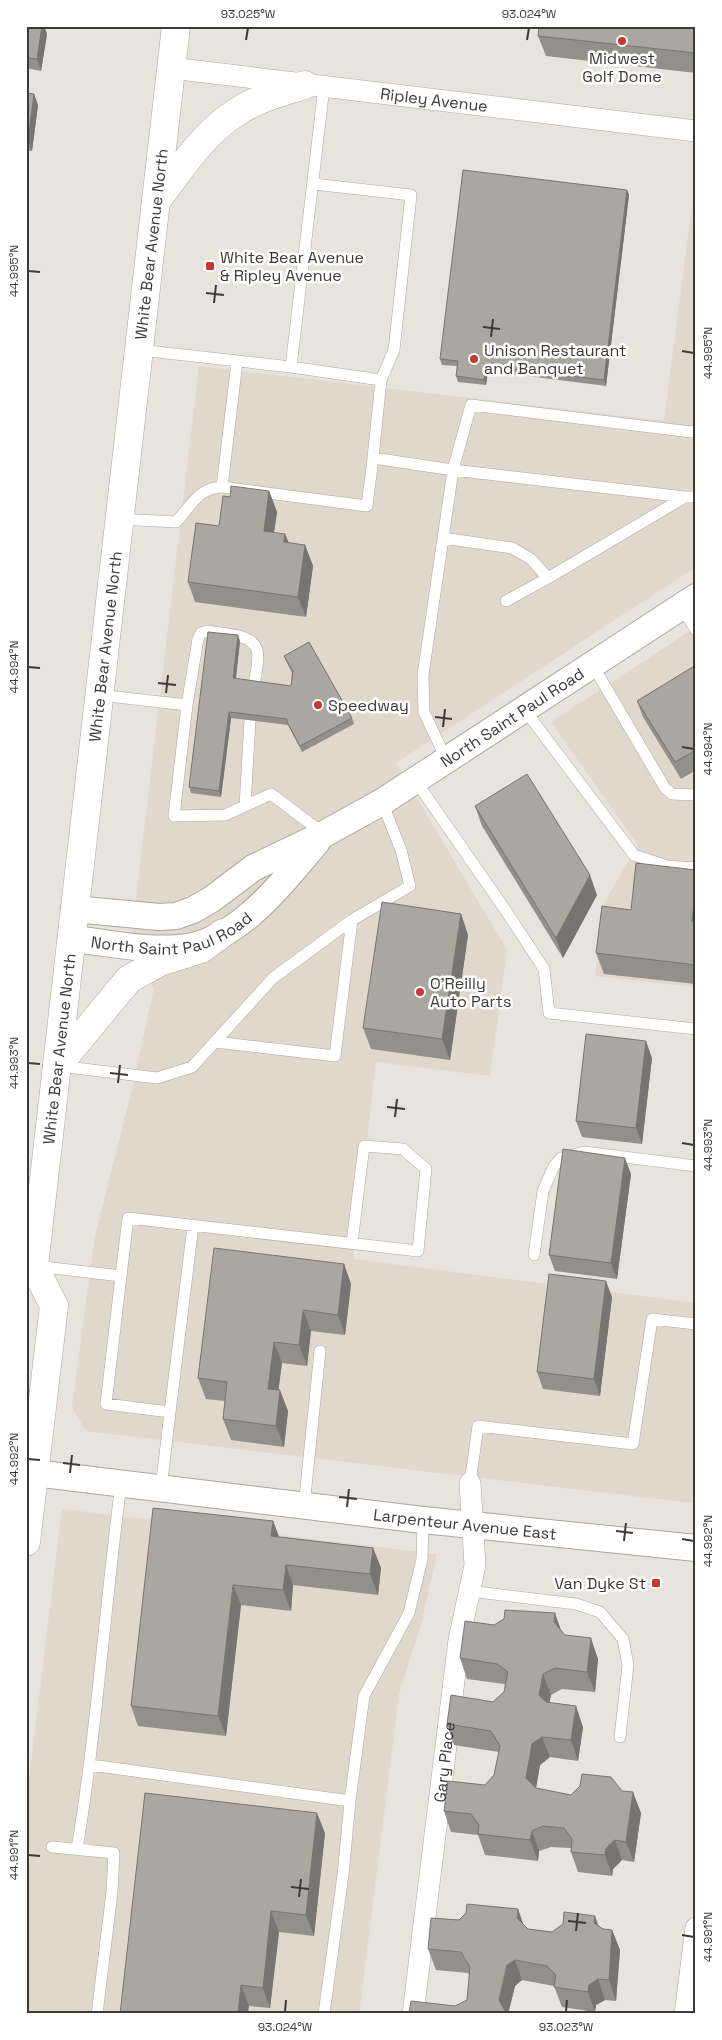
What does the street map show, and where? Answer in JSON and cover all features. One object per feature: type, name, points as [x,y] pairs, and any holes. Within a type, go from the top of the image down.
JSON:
[{"type":"main road","name":"White Bear Avenue North","points":[[30,1271],[57,1066],[176,26]]},
{"type":"main road","points":[[156,201],[203,142],[236,112],[260,100],[315,86]]},
{"type":"main road","points":[[57,1066],[129,979],[149,966],[201,950],[223,933]]},
{"type":"main road","points":[[26,1542],[31,1473],[54,1306],[30,1271]]},
{"type":"street","name":"Ripley Avenue","points":[[171,68],[696,131]]},
{"type":"street","name":"North Saint Paul Road","points":[[74,908],[150,917],[169,917],[184,914],[212,899],[253,868],[324,834],[382,802],[688,602]]},
{"type":"street","name":"North Saint Paul Road","points":[[71,939],[156,948],[179,948],[199,945],[241,922],[276,889],[324,834]]},
{"type":"street","name":"Larpenteur Avenue East","points":[[31,1473],[423,1520],[696,1548]]},
{"type":"street","name":"Gary Place","points":[[413,2014],[459,1640],[475,1565],[470,1482]]},
{"type":"street","points":[[685,2014],[696,1928]]},
{"type":"lane","points":[[291,368],[314,184],[315,86]]},
{"type":"lane","points":[[119,518],[176,522],[192,506],[198,495],[211,488],[222,487],[367,506],[380,380],[394,350],[411,195],[314,184]]},
{"type":"lane","points":[[139,350],[380,380]]},
{"type":"lane","points":[[222,487],[238,362]]},
{"type":"lane","points":[[446,759],[424,712],[423,675],[453,470],[471,405],[691,432],[696,431]]},
{"type":"lane","points":[[373,458],[453,470],[691,497]]},
{"type":"lane","points":[[506,601],[691,497]]},
{"type":"lane","points":[[443,538],[512,548],[531,559],[548,578]]},
{"type":"lane","points":[[688,602],[696,630]]},
{"type":"lane","points":[[254,686],[258,651],[252,642],[246,638],[208,631],[201,633],[198,639],[187,706],[174,816],[225,815],[271,794],[324,834]]},
{"type":"lane","points":[[592,664],[665,788],[672,794],[696,795]]},
{"type":"lane","points":[[99,695],[187,706]]},
{"type":"lane","points":[[524,709],[634,854],[667,866],[696,868]]},
{"type":"lane","points":[[245,806],[250,720]]},
{"type":"lane","points":[[415,780],[544,969],[549,1013],[696,1029]]},
{"type":"lane","points":[[57,1066],[157,1078],[192,1067],[273,978],[352,920],[410,886],[402,850],[382,802]]},
{"type":"lane","points":[[215,1042],[335,1056],[352,920]]},
{"type":"lane","points":[[170,1412],[106,1404],[128,1218],[418,1251],[426,1169],[403,1149],[364,1146],[352,1243]]},
{"type":"lane","points":[[534,1255],[542,1190],[554,1166],[561,1158],[584,1152],[696,1166]]},
{"type":"lane","points":[[161,1489],[193,1226]]},
{"type":"lane","points":[[30,1271],[121,1276]]},
{"type":"lane","points":[[470,1482],[478,1426],[633,1444],[652,1319],[696,1324]]},
{"type":"lane","points":[[304,1506],[320,1351]]},
{"type":"lane","points":[[77,1849],[91,1765],[106,1601],[121,1484]]},
{"type":"lane","points":[[324,2014],[343,1875],[350,1801],[364,1696],[409,1613],[422,1559],[423,1520]]},
{"type":"lane","points":[[469,1591],[576,1604],[600,1612],[623,1639],[628,1666],[620,1737]]},
{"type":"lane","points":[[91,1765],[350,1801]]},
{"type":"lane","points":[[52,1847],[114,1853],[112,1892],[97,2014]]},
{"type":"shaded area","points":[[696,174],[696,567],[396,763],[507,950],[490,1076],[376,1062],[353,1259],[696,1303],[696,1470],[692,1503],[86,1431],[72,1407],[95,1236],[132,1089],[154,988],[130,959],[199,366],[664,421]]},
{"type":"shaded area","points":[[696,627],[696,987],[595,976],[605,901],[638,845],[551,722]]},
{"type":"shaded area","points":[[62,1509],[437,1554],[422,1621],[399,1694],[359,2014],[26,2014],[26,1804]]},
{"type":"building","points":[[26,26],[42,26],[37,59],[26,58]]},
{"type":"building","points":[[539,26],[696,26],[696,53],[538,36]]},
{"type":"building","points":[[26,93],[34,94],[28,140],[26,140]]},
{"type":"building","points":[[463,170],[627,190],[604,380],[486,366],[484,380],[456,376],[458,361],[440,359]]},
{"type":"building","points":[[231,486],[269,491],[264,531],[285,534],[284,542],[305,545],[298,597],[188,582],[196,523],[219,526],[223,496],[230,497]]},
{"type":"building","points":[[208,632],[238,635],[233,678],[291,686],[293,671],[284,656],[309,642],[352,718],[300,746],[287,719],[229,712],[219,791],[189,787]]},
{"type":"building","points":[[696,665],[696,750],[675,762],[637,701]]},
{"type":"building","points":[[527,774],[590,875],[556,938],[475,806]]},
{"type":"building","points":[[636,863],[696,870],[692,921],[696,921],[696,965],[596,953],[602,906],[631,910]]},
{"type":"building","name":"O'Reilly Auto Parts","points":[[382,902],[461,914],[442,1039],[363,1028]]},
{"type":"building","points":[[586,1034],[646,1041],[636,1128],[576,1121]]},
{"type":"building","points":[[563,1149],[625,1158],[611,1263],[549,1255]]},
{"type":"building","points":[[214,1248],[344,1264],[338,1315],[303,1310],[299,1345],[274,1342],[268,1389],[280,1390],[276,1426],[223,1419],[227,1382],[198,1378]]},
{"type":"building","points":[[549,1274],[606,1281],[594,1379],[537,1372]]},
{"type":"building","points":[[153,1508],[273,1521],[271,1536],[373,1548],[370,1574],[286,1565],[283,1590],[233,1585],[218,1716],[131,1706]]},
{"type":"building","points":[[505,1610],[555,1613],[554,1622],[565,1635],[591,1638],[587,1672],[555,1668],[543,1674],[539,1695],[546,1702],[576,1706],[571,1740],[542,1737],[532,1744],[526,1778],[536,1788],[571,1795],[580,1786],[582,1774],[611,1777],[622,1791],[633,1792],[626,1842],[615,1840],[606,1848],[605,1855],[571,1852],[572,1839],[564,1828],[543,1826],[532,1831],[530,1840],[478,1834],[479,1825],[471,1814],[444,1811],[448,1781],[485,1785],[494,1775],[500,1746],[491,1731],[447,1724],[451,1695],[493,1702],[504,1692],[508,1672],[497,1664],[460,1658],[465,1621],[494,1625],[504,1619]]},
{"type":"building","points":[[145,1793],[317,1813],[306,1915],[271,1911],[263,1988],[241,1985],[238,2014],[120,2014]]},
{"type":"building","points":[[467,1904],[518,1909],[517,1918],[528,1929],[552,1932],[563,1924],[564,1912],[595,1916],[594,1923],[603,1929],[612,1930],[609,1980],[598,1979],[589,1985],[588,1992],[554,1987],[556,1975],[547,1966],[515,1960],[507,1965],[499,2000],[507,2014],[409,2014],[411,2001],[455,2006],[467,2000],[470,1967],[461,1952],[428,1949],[431,1918],[459,1920],[466,1913]]},
{"type":"place","name":"Midwest Golf Dome","points":[[622,41]]},
{"type":"place","name":"White Bear Avenue & Ripley Avenue","points":[[210,266]]},
{"type":"place","name":"Unison Restaurant and Banquet","points":[[474,359]]},
{"type":"place","name":"Speedway","points":[[318,705]]},
{"type":"place","name":"O'Reilly Auto Parts","points":[[420,992]]},
{"type":"place","name":"Van Dyke St","points":[[656,1583]]}]
